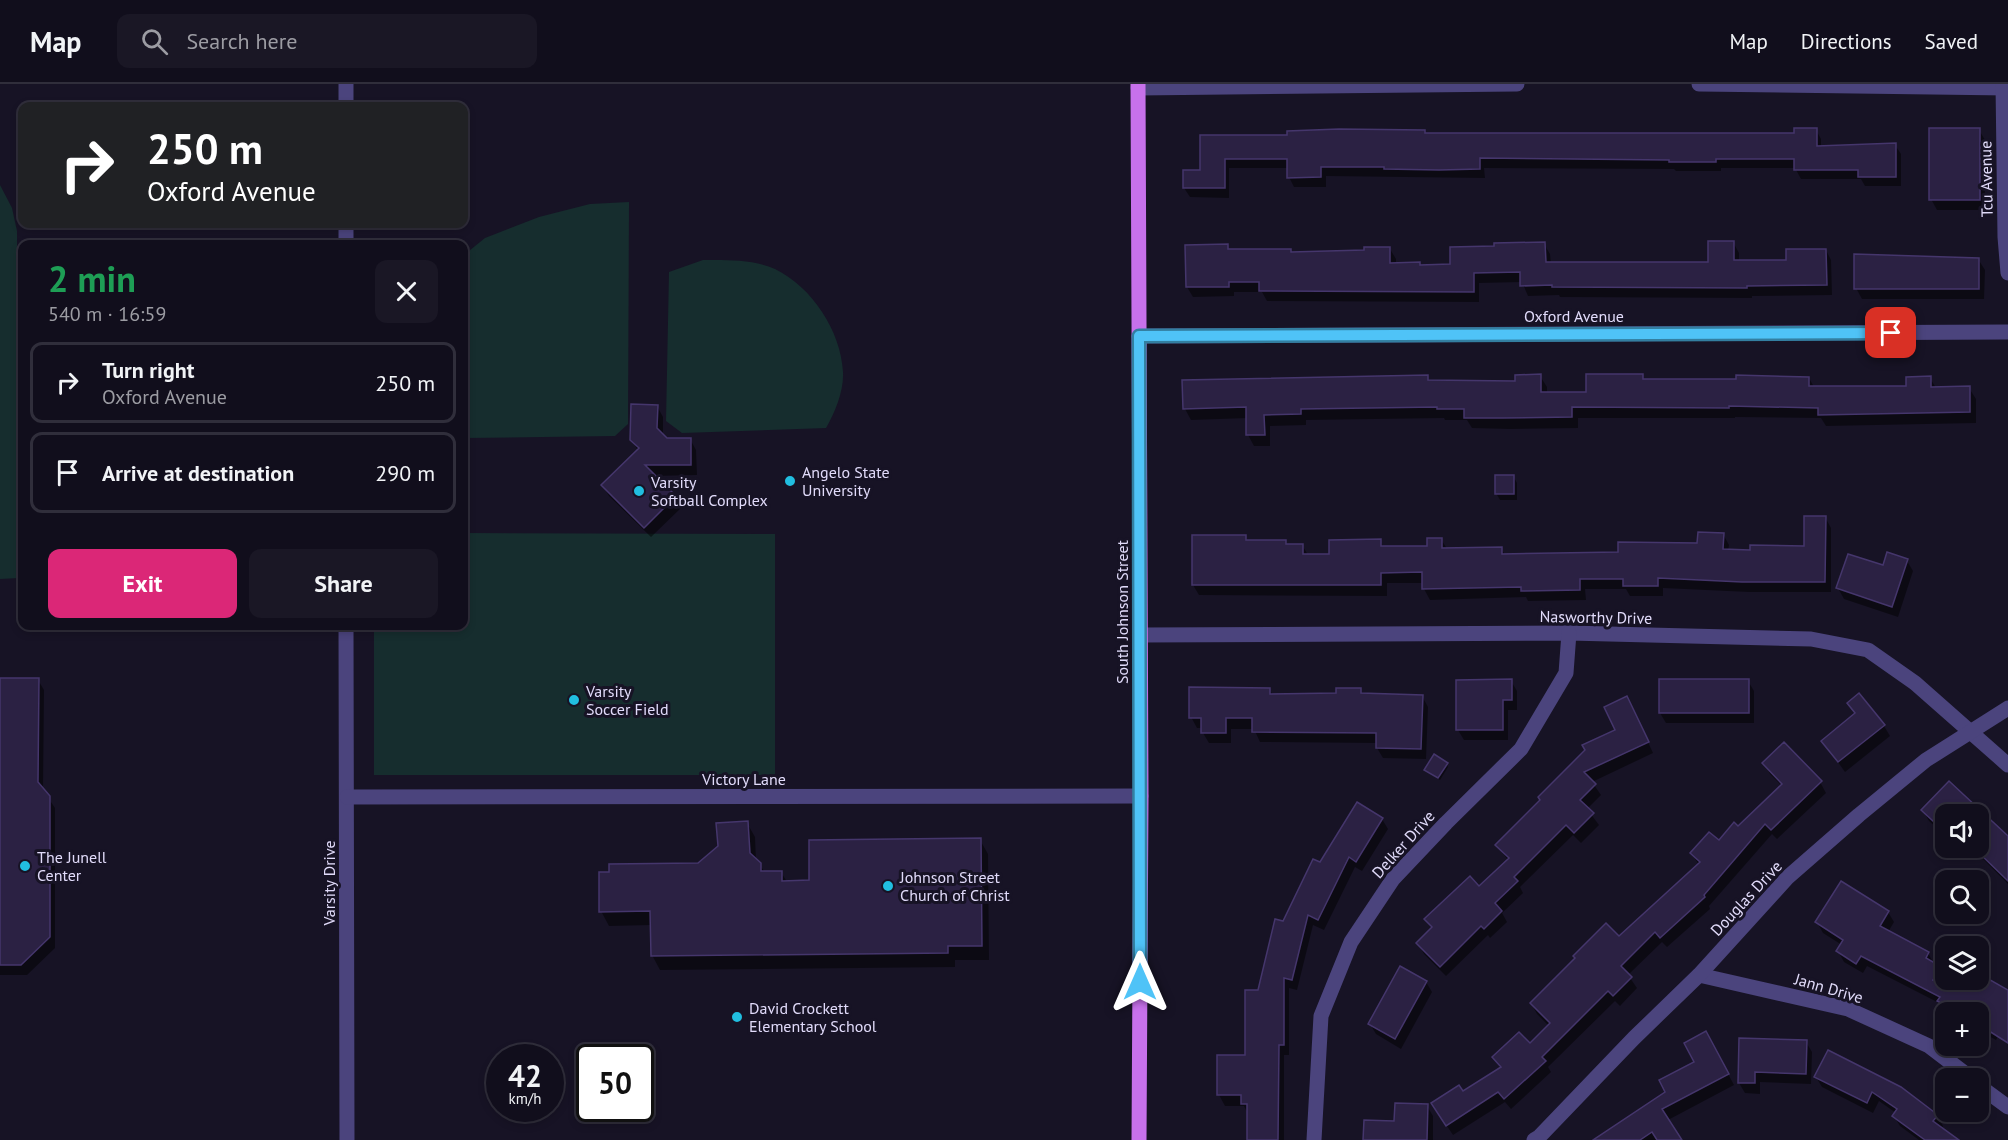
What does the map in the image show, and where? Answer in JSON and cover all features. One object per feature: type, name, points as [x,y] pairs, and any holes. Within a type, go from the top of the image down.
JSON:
[{"type":"main road","name":"South Johnson Street","points":[[1138,86],[1141,796],[1139,1140]]},
{"type":"street","points":[[346,84],[346,102]]},
{"type":"street","points":[[1138,86],[1517,84]]},
{"type":"street","points":[[1699,84],[2005,87]]},
{"type":"street","name":"Tcu Avenue","points":[[2005,87],[2005,237],[2008,273]]},
{"type":"street","name":"Oxford Avenue","points":[[1139,336],[2008,332]]},
{"type":"street","name":"Varsity Drive","points":[[346,630],[347,1140]]},
{"type":"street","name":"Nasworthy Drive","points":[[1140,635],[1569,633],[1811,639],[1868,650],[1915,683],[2008,765]]},
{"type":"street","name":"Delker Drive","points":[[1314,1140],[1321,1016],[1351,942],[1393,879],[1521,749],[1566,673],[1569,633]]},
{"type":"street","name":"Douglas Drive","points":[[1539,1139],[1797,869],[1926,760],[1972,733],[2008,708]]},
{"type":"street","name":"Victory Lane","points":[[347,797],[1141,796]]},
{"type":"street","name":"Jann Drive","points":[[1698,975],[1848,1009],[1929,1046],[1958,1068]]},
{"type":"street","points":[[1989,1093],[2008,1107]]},
{"type":"green space","points":[[0,185],[12,208],[17,231],[18,578],[0,579]]},
{"type":"green space","points":[[629,202],[628,424],[615,436],[468,438],[468,252],[485,238],[539,217],[590,204]]},
{"type":"green space","points":[[703,260],[749,262],[775,269],[801,287],[822,312],[837,341],[843,372],[838,401],[826,428],[682,433],[666,421],[669,272]]},
{"type":"green space","name":"Varsity Soccer Field","points":[[468,533],[775,534],[775,775],[374,775],[374,630],[468,630]]},
{"type":"building","points":[[1794,128],[1817,128],[1817,146],[1896,143],[1896,177],[1858,177],[1858,170],[1794,170],[1794,159],[1716,159],[1716,162],[1669,162],[1669,160],[1480,158],[1480,169],[1321,167],[1321,177],[1287,178],[1287,159],[1225,159],[1225,188],[1183,188],[1183,170],[1200,170],[1200,135],[1287,135],[1287,131],[1339,129],[1425,130],[1425,133],[1794,133]]},
{"type":"building","points":[[1929,128],[1980,128],[1980,200],[1929,200]]},
{"type":"building","points":[[1708,241],[1734,241],[1734,260],[1786,260],[1786,249],[1826,249],[1827,285],[1747,286],[1747,288],[1520,286],[1520,272],[1474,273],[1474,292],[1259,291],[1259,282],[1229,282],[1229,287],[1186,287],[1185,245],[1228,244],[1228,249],[1291,249],[1291,252],[1390,247],[1390,263],[1420,262],[1420,265],[1450,264],[1450,247],[1545,242],[1546,262],[1708,262]]},
{"type":"building","points":[[1854,254],[1979,258],[1979,289],[1854,289]]},
{"type":"building","points":[[1541,374],[1541,392],[1586,392],[1586,374],[1643,374],[1643,379],[1736,379],[1736,375],[1809,377],[1809,386],[1906,386],[1906,377],[1931,376],[1931,387],[1970,386],[1970,412],[1818,415],[1818,408],[1572,407],[1572,417],[1464,418],[1464,409],[1437,409],[1437,407],[1301,409],[1301,414],[1264,415],[1265,435],[1246,435],[1246,407],[1183,409],[1182,380],[1428,375],[1428,380],[1515,381],[1515,375]]},
{"type":"building","points":[[631,404],[658,405],[657,428],[667,438],[691,438],[691,465],[645,465],[676,496],[644,528],[601,485],[639,448],[630,440]]},
{"type":"building","points":[[1495,475],[1514,475],[1514,494],[1495,494]]},
{"type":"building","points":[[1804,516],[1826,516],[1825,582],[1742,582],[1658,578],[1658,586],[1623,586],[1623,579],[1580,579],[1580,590],[1521,591],[1521,587],[1422,589],[1422,572],[1381,573],[1381,585],[1192,585],[1192,535],[1246,535],[1246,540],[1286,540],[1286,544],[1303,544],[1303,554],[1329,554],[1329,540],[1381,539],[1381,546],[1427,546],[1427,538],[1442,538],[1442,548],[1502,547],[1502,554],[1618,552],[1618,542],[1697,543],[1698,532],[1724,533],[1723,549],[1750,550],[1750,545],[1804,546]]},
{"type":"building","points":[[1887,552],[1908,559],[1892,607],[1836,588],[1848,554],[1883,565]]},
{"type":"building","name":"The Junell Center","points":[[0,678],[39,678],[38,782],[50,796],[50,937],[21,965],[0,965]]},
{"type":"building","points":[[1512,679],[1512,700],[1503,700],[1503,730],[1456,730],[1456,680]]},
{"type":"building","points":[[1659,679],[1749,679],[1749,713],[1659,713]]},
{"type":"building","points":[[1189,687],[1270,688],[1270,694],[1336,693],[1336,688],[1361,688],[1361,693],[1423,695],[1421,749],[1376,748],[1376,733],[1252,732],[1252,718],[1226,718],[1226,733],[1201,733],[1201,718],[1189,718]]},
{"type":"building","points":[[1859,693],[1885,725],[1838,762],[1821,741],[1855,713],[1847,703]]},
{"type":"building","points":[[1627,696],[1649,742],[1584,772],[1596,784],[1580,800],[1594,813],[1574,833],[1566,825],[1514,877],[1518,881],[1495,903],[1502,911],[1484,929],[1481,926],[1440,967],[1416,943],[1432,927],[1424,919],[1470,876],[1479,886],[1509,858],[1495,845],[1585,750],[1582,745],[1615,730],[1604,707]]},
{"type":"building","points":[[1784,742],[1822,781],[1771,830],[1765,824],[1704,895],[1705,897],[1660,938],[1655,932],[1621,966],[1632,977],[1613,996],[1608,991],[1542,1057],[1546,1061],[1504,1099],[1498,1092],[1446,1126],[1431,1103],[1459,1085],[1463,1091],[1501,1067],[1492,1057],[1519,1032],[1530,1043],[1550,1023],[1530,1003],[1606,923],[1619,936],[1700,862],[1690,853],[1709,832],[1719,840],[1734,822],[1738,826],[1782,784],[1762,763]]},
{"type":"building","points":[[1434,754],[1448,763],[1438,778],[1424,770]]},
{"type":"building","points":[[1949,781],[1974,804],[1935,804],[1935,823],[1921,810]]},
{"type":"building","points":[[1357,802],[1383,818],[1356,862],[1349,857],[1318,920],[1308,915],[1292,980],[1284,978],[1284,1045],[1279,1045],[1278,1140],[1247,1140],[1247,1104],[1241,1104],[1241,1095],[1217,1095],[1217,1055],[1245,1055],[1245,990],[1258,990],[1275,919],[1283,921],[1313,859],[1320,862]]},
{"type":"building","points":[[1989,818],[2008,836],[2008,881],[1984,858],[1989,858]]},
{"type":"building","name":"Johnson Street Church of Christ","points":[[748,821],[750,853],[761,863],[761,871],[782,871],[782,881],[809,880],[809,840],[981,838],[982,946],[948,946],[948,953],[651,956],[650,911],[599,912],[599,872],[609,872],[609,864],[698,863],[718,846],[716,823]]},
{"type":"building","points":[[1841,881],[1889,911],[1880,926],[1929,952],[1926,958],[1935,963],[1933,980],[1935,980],[1935,990],[1989,990],[1989,979],[2008,990],[2008,1043],[1989,1031],[1989,1002],[1939,1002],[1937,1001],[1940,997],[1861,956],[1856,964],[1836,951],[1843,940],[1815,922]]},
{"type":"building","points":[[1400,966],[1427,981],[1395,1039],[1368,1024]]},
{"type":"building","points":[[1706,1031],[1729,1074],[1662,1109],[1682,1140],[1657,1140],[1652,1132],[1640,1140],[1593,1140],[1665,1092],[1659,1080],[1694,1062],[1684,1043]]},
{"type":"building","points":[[1739,1038],[1807,1040],[1806,1074],[1755,1072],[1755,1083],[1738,1083]]},
{"type":"building","points":[[1828,1050],[1901,1087],[1935,1113],[1933,1121],[1959,1140],[1925,1140],[1892,1116],[1897,1109],[1872,1092],[1867,1103],[1814,1077]]},
{"type":"building","points":[[1395,1103],[1428,1104],[1427,1140],[1363,1140],[1364,1120],[1394,1121]]},
{"type":"place","name":"Angelo State University","points":[[790,481]]},
{"type":"place","name":"Varsity Softball Complex","points":[[639,491]]},
{"type":"place","name":"Varsity Soccer Field","points":[[574,700]]},
{"type":"place","name":"The Junell Center","points":[[25,866]]},
{"type":"place","name":"Johnson Street Church of Christ","points":[[888,886]]},
{"type":"place","name":"David Crockett Elementary School","points":[[737,1017]]},
{"type":"route","points":[[1140,982],[1139,336],[1891,333]]}]
